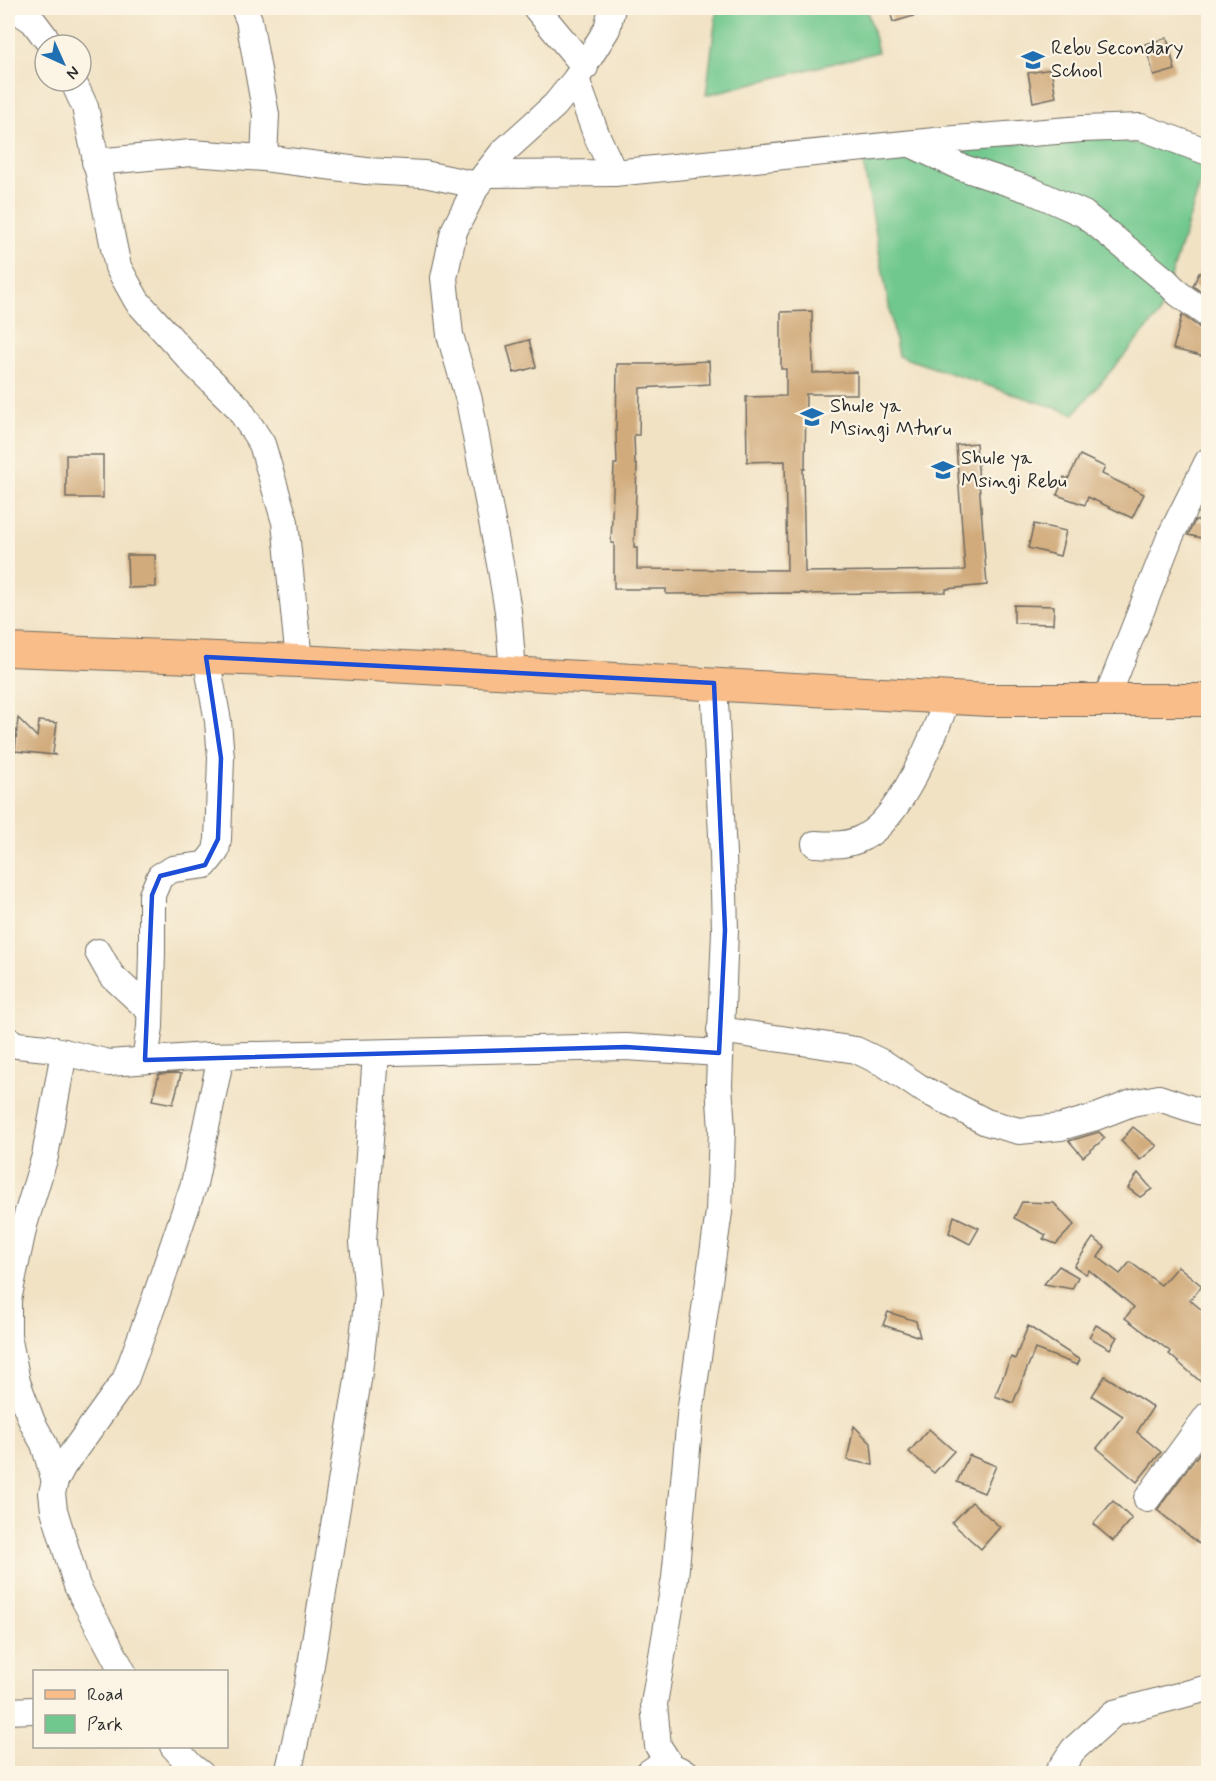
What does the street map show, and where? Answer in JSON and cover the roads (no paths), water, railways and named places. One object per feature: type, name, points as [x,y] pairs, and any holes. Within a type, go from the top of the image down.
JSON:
[{"type":"main road","points":[[8,650],[298,661],[988,700],[1209,700]]},
{"type":"street","points":[[14,8],[33,21],[42,33]]},
{"type":"street","points":[[244,8],[251,31],[266,115],[264,158]]},
{"type":"street","points":[[536,8],[580,73],[597,134],[614,173]]},
{"type":"street","points":[[513,672],[508,611],[501,569],[469,400],[450,335],[444,278],[454,231],[481,180],[503,152],[555,105],[580,73],[607,28],[612,8]]},
{"type":"street","points":[[78,93],[84,107],[118,267],[137,301],[196,366],[238,407],[262,444],[285,522],[298,661]]},
{"type":"street","points":[[95,162],[191,153],[481,180],[614,173],[1082,129],[1141,127],[1209,152]]},
{"type":"street","points":[[911,144],[958,166],[1030,190],[1084,214],[1179,294],[1209,315]]},
{"type":"street","points":[[1106,700],[1170,537],[1209,461]]},
{"type":"street","points":[[145,1060],[150,1027],[152,895],[160,876],[173,869],[205,865],[216,851],[218,839],[220,749],[207,657]]},
{"type":"street","points":[[667,1769],[658,1746],[654,1704],[675,1578],[691,1406],[719,1212],[722,1130],[719,1085],[725,930],[714,683]]},
{"type":"street","points":[[815,844],[845,845],[866,837],[888,818],[916,771],[947,698]]},
{"type":"street","points":[[98,951],[111,975],[150,1011]]},
{"type":"street","points":[[8,1040],[17,1045],[64,1052],[109,1063],[221,1056],[626,1047],[720,1042],[856,1050],[885,1064],[919,1087],[986,1122],[1019,1131],[1061,1127],[1132,1103],[1159,1098],[1209,1113]]},
{"type":"street","points":[[55,1481],[44,1443],[16,1382],[8,1335],[8,1300],[13,1251],[24,1225],[45,1156],[64,1052]]},
{"type":"street","points":[[288,1773],[308,1683],[358,1380],[368,1295],[363,1242],[376,1053]]},
{"type":"street","points":[[122,1670],[77,1586],[54,1509],[52,1493],[63,1466],[125,1380],[194,1184],[221,1056]]},
{"type":"street","points":[[1147,1499],[1209,1415]]},
{"type":"street","points":[[1065,1772],[1073,1750],[1114,1713],[1209,1688]]},
{"type":"street","points":[[8,1711],[33,1710]]},
{"type":"street","points":[[175,1748],[192,1771]]},
{"type":"place","name":"Rebu Secondary School","points":[[1033,60]]},
{"type":"place","name":"Shule ya Msingi Mturu","points":[[812,417]]},
{"type":"place","name":"Shule ya Msingi Rebu","points":[[943,470]]}]
